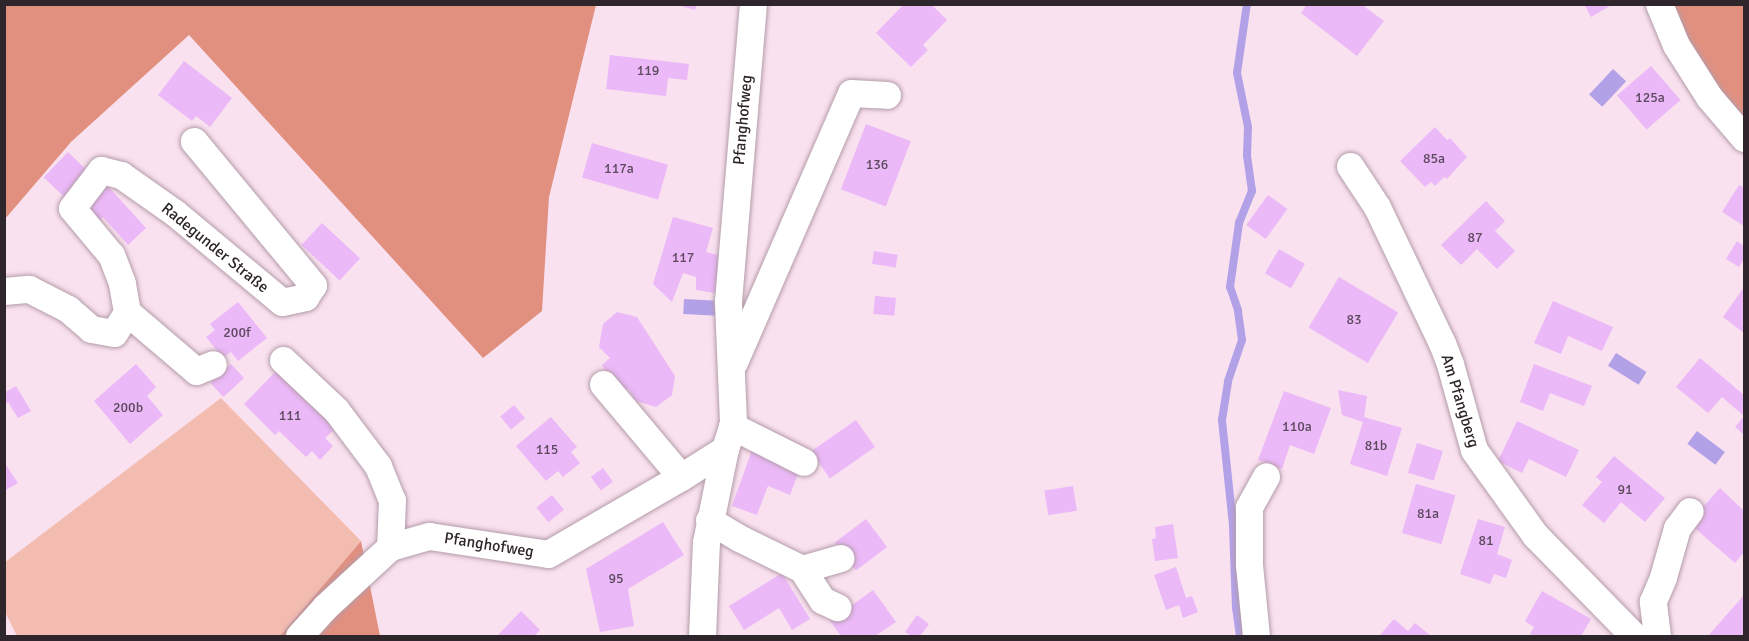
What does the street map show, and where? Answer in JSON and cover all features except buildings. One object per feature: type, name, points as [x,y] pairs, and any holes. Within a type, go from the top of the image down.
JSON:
[{"type":"street","name":"Pfanghofweg","points":[[702,636],[709,520],[728,437],[731,369],[728,301],[753,4]]},
{"type":"street","points":[[1659,4],[1676,45],[1708,98],[1744,138]]},
{"type":"street","points":[[731,369],[851,93],[887,95]]},
{"type":"street","name":"Radegunder Straße","points":[[127,312],[122,283],[111,255],[72,208],[101,170],[121,175],[175,213],[282,302],[305,297],[313,285],[194,141]]},
{"type":"street","name":"Am Pfangberg","points":[[1350,166],[1377,207],[1442,343],[1474,450],[1535,535],[1634,636]]},
{"type":"street","points":[[4,291],[29,288],[68,309],[91,329],[114,333],[127,312],[196,371],[213,364]]},
{"type":"street","points":[[283,360],[336,410],[378,466],[392,500],[390,547]]},
{"type":"street","points":[[603,384],[681,477]]},
{"type":"street","name":"Pfanghofweg","points":[[299,636],[325,608],[390,547],[429,536],[548,554],[681,477],[728,437]]},
{"type":"street","points":[[728,437],[804,462]]},
{"type":"street","points":[[1256,636],[1249,565],[1249,507],[1266,476]]},
{"type":"street","points":[[1657,636],[1653,602],[1664,577],[1677,528],[1690,511]]},
{"type":"street","points":[[709,520],[739,538],[802,569],[822,600],[837,607]]},
{"type":"street","points":[[802,569],[840,558]]},
{"type":"shaded area","points":[[5,4],[596,5],[549,197],[542,311],[483,358],[189,35],[71,142],[5,219]]},
{"type":"shaded area","points":[[1659,5],[1744,5],[1744,131]]},
{"type":"shaded area","points":[[1613,69],[1626,81],[1602,107],[1589,95]]},
{"type":"shaded area","points":[[684,299],[718,301],[717,316],[683,314]]},
{"type":"shaded area","points":[[1616,353],[1647,372],[1639,385],[1608,366]]},
{"type":"shaded area","points":[[221,398],[361,541],[280,636],[17,636],[5,612],[4,563]]},
{"type":"shaded area","points":[[1697,431],[1725,452],[1715,465],[1687,444]]},
{"type":"shaded area","points":[[361,541],[380,636],[280,636]]},
{"type":"waterway","points":[[1240,636],[1236,608],[1233,525],[1222,420],[1228,381],[1242,340],[1238,310],[1230,287],[1239,223],[1252,191],[1247,155],[1248,127],[1237,73],[1247,4]]}]
